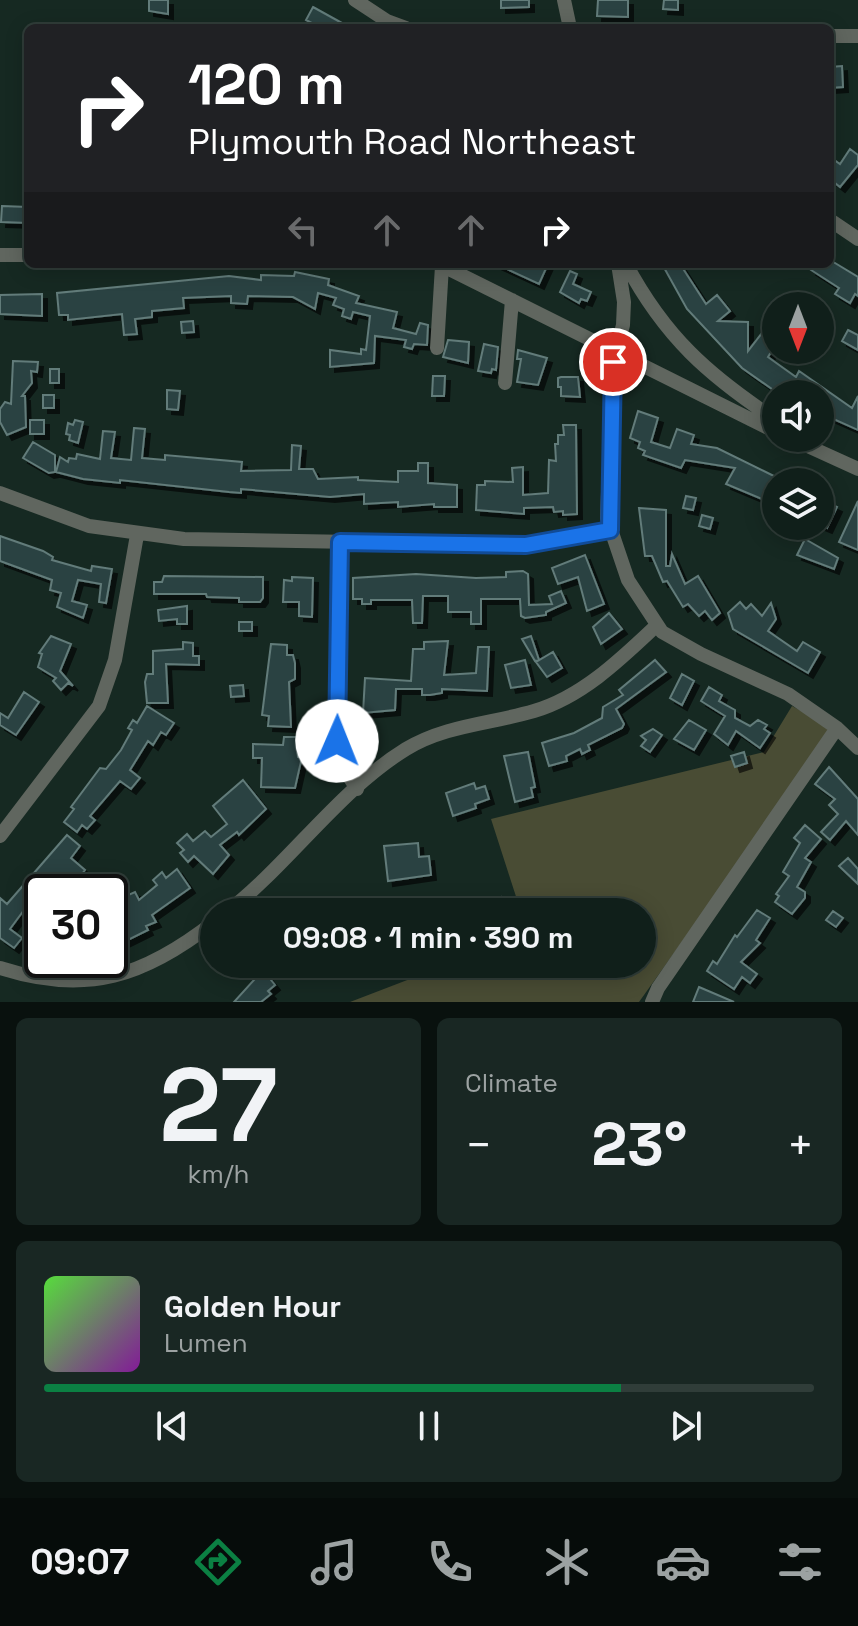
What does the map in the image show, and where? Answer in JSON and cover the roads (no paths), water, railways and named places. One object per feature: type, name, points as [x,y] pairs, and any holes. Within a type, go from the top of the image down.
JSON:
[{"type":"street","points":[[355,0],[395,24]]},
{"type":"street","points":[[564,0],[569,24]]},
{"type":"street","points":[[834,36],[858,36]]},
{"type":"street","points":[[834,223],[858,239]]},
{"type":"street","points":[[0,255],[24,255]]},
{"type":"street","points":[[437,348],[448,268]]},
{"type":"street","points":[[450,268],[762,425]]},
{"type":"street","points":[[619,268],[624,302],[618,350],[613,363],[610,530],[628,580],[657,625],[701,654],[788,694],[837,728],[858,748]]},
{"type":"street","points":[[629,268],[658,314],[700,365],[762,410]]},
{"type":"street","points":[[505,383],[512,300]]},
{"type":"street","points":[[823,452],[858,469]]},
{"type":"street","points":[[0,493],[89,526],[137,535],[526,545],[610,530]]},
{"type":"street","points":[[0,836],[99,706],[115,660],[137,535]]},
{"type":"street","points":[[340,542],[337,741],[343,767],[357,789]]},
{"type":"street","points":[[242,898],[391,759],[430,737],[463,726],[531,712],[565,698],[611,667],[657,625]]},
{"type":"street","points":[[652,1002],[658,988],[837,728]]},
{"type":"street","points":[[0,968],[51,981],[105,979],[154,964],[200,932]]}]
